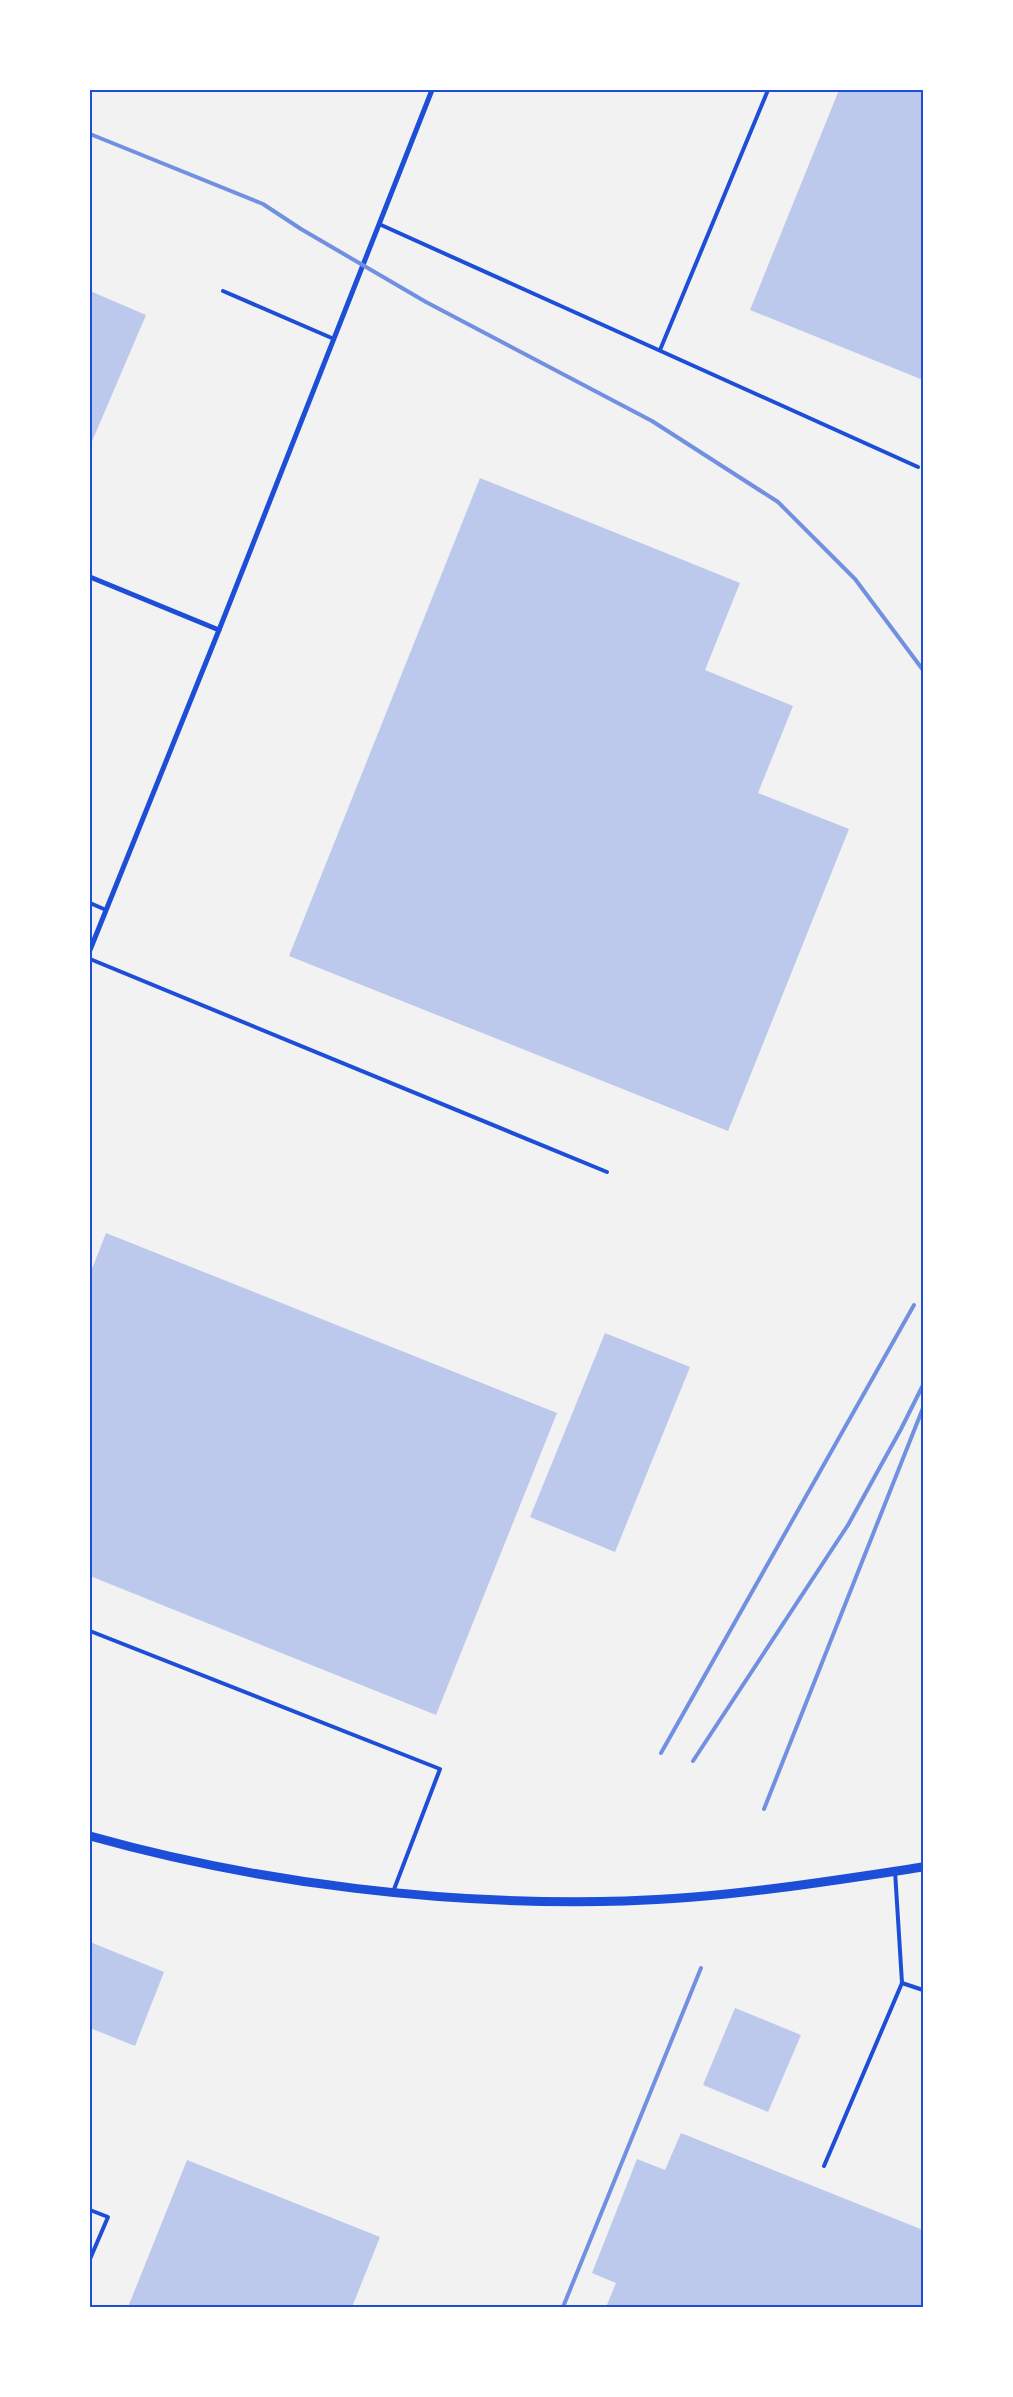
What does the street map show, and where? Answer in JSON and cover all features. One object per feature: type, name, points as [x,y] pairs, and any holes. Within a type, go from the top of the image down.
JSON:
[{"type":"street","points":[[90,950],[219,630],[432,90]]},
{"type":"street","points":[[90,578],[219,630]]},
{"type":"street","points":[[90,1836],[146,1851],[292,1880],[393,1892],[494,1899],[625,1901],[776,1889],[923,1867]]},
{"type":"lane","points":[[660,350],[768,90]]},
{"type":"lane","points":[[379,224],[918,466]]},
{"type":"lane","points":[[223,291],[334,339]]},
{"type":"lane","points":[[90,903],[106,910]]},
{"type":"lane","points":[[90,959],[608,1172]]},
{"type":"lane","points":[[90,1631],[440,1768],[393,1892]]},
{"type":"lane","points":[[824,2166],[902,1983],[895,1871]]},
{"type":"lane","points":[[902,1983],[923,1990]]},
{"type":"lane","points":[[90,2210],[108,2217],[90,2259]]},
{"type":"building","points":[[839,90],[923,90],[923,380],[750,310]]},
{"type":"building","points":[[90,291],[146,315],[90,446]]},
{"type":"building","points":[[480,478],[740,583],[705,670],[793,706],[758,793],[849,829],[728,1131],[289,956]]},
{"type":"building","points":[[106,1233],[557,1413],[436,1715],[90,1576],[90,1274]]},
{"type":"building","points":[[605,1333],[690,1367],[615,1552],[530,1517]]},
{"type":"building","points":[[90,1942],[164,1972],[135,2046],[90,2028]]},
{"type":"building","points":[[735,2008],[801,2035],[768,2112],[703,2085]]},
{"type":"building","points":[[681,2133],[923,2230],[923,2307],[606,2307],[616,2283],[592,2273],[637,2159],[665,2170]]},
{"type":"building","points":[[187,2160],[380,2237],[352,2307],[128,2307]]},
{"type":"railway","points":[[90,134],[263,204],[301,229],[426,302],[652,421],[778,502],[855,579],[923,670]]},
{"type":"railway","points":[[661,1753],[914,1305]]},
{"type":"railway","points":[[693,1761],[848,1525],[923,1385]]},
{"type":"railway","points":[[764,1809],[923,1408]]},
{"type":"railway","points":[[563,2307],[701,1968]]}]
